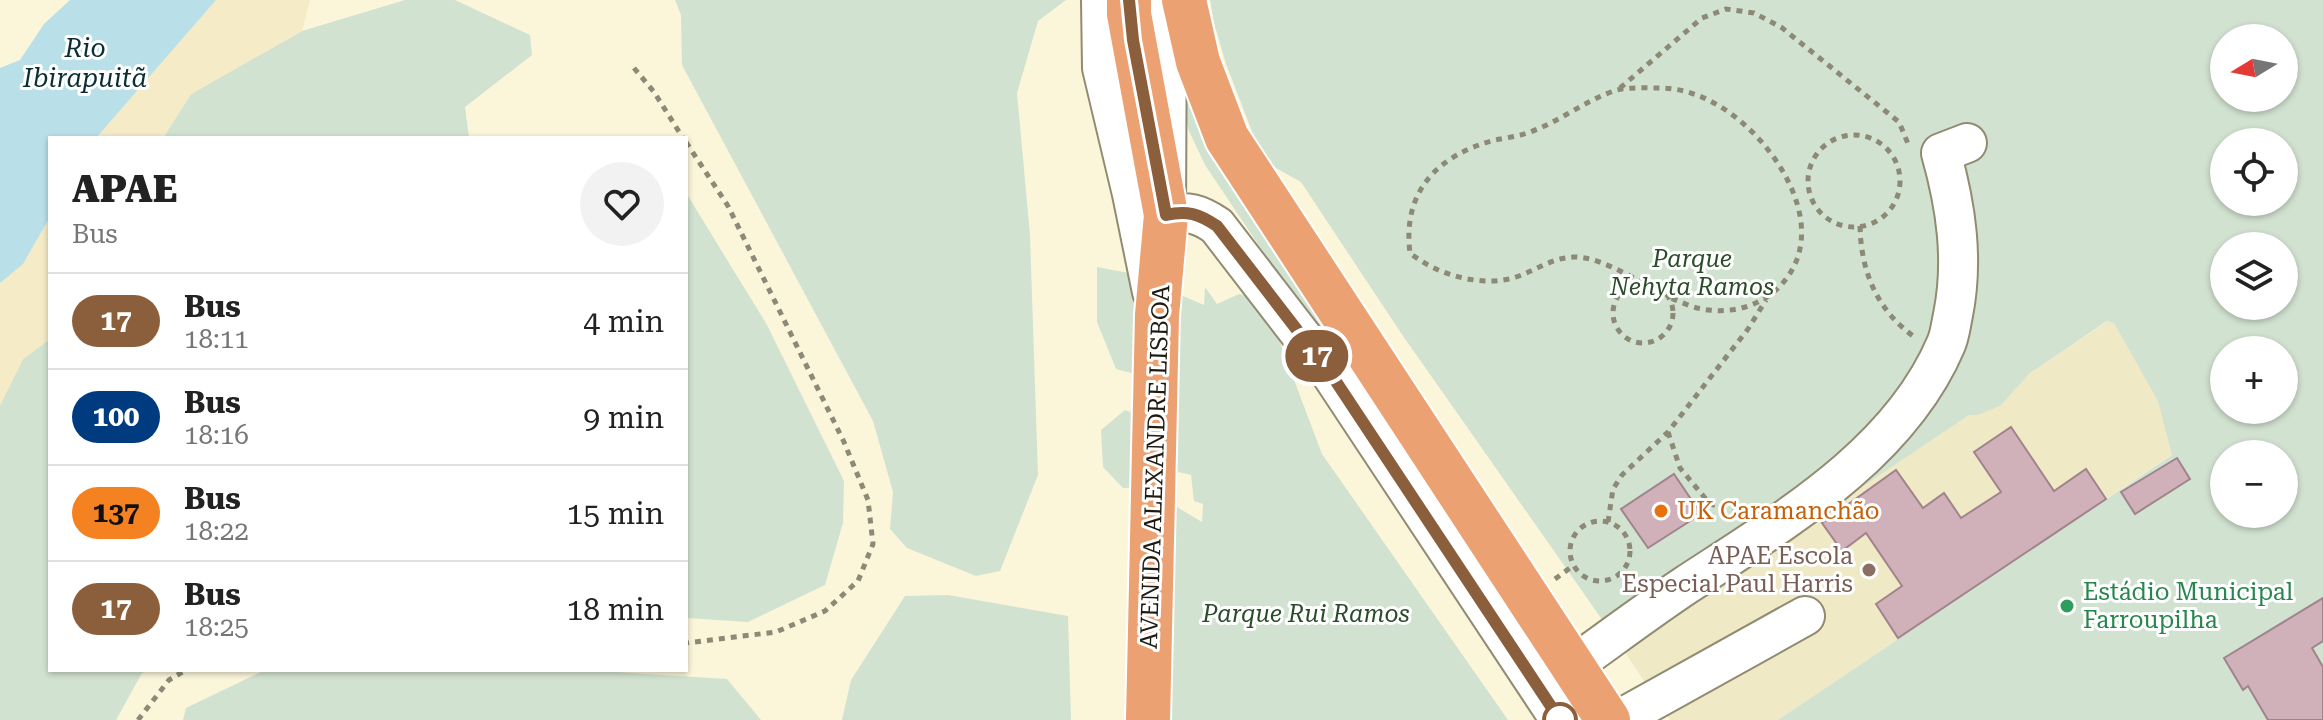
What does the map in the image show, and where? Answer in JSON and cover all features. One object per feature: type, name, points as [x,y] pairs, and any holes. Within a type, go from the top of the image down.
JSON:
[{"type":"main road","name":"AVENIDA ALEXANDRE LISBOA","points":[[1129,0],[1131,29],[1166,215],[1157,315],[1148,720]]},
{"type":"main road","points":[[1184,0],[1198,62],[1227,138],[1608,720]]},
{"type":"street","points":[[1101,0],[1102,68],[1157,315]]},
{"type":"street","points":[[1167,0],[1166,215],[1183,211],[1201,215],[1217,226],[1331,374],[1560,720]]},
{"type":"street","points":[[1572,666],[1684,586],[1779,526],[1870,453],[1918,393],[1947,343],[1957,291],[1958,231],[1952,191],[1941,153],[1967,143]]},
{"type":"street","points":[[1618,720],[1805,616]]},
{"type":"path","points":[[1644,283],[1626,288],[1615,302],[1613,312],[1616,329],[1625,337],[1644,343],[1663,335],[1672,317],[1668,297],[1662,290],[1597,261],[1577,257],[1553,260],[1501,281],[1480,280],[1426,266],[1410,253],[1408,235],[1413,210],[1424,184],[1440,164],[1465,149],[1525,134],[1618,90],[1702,18],[1726,9],[1754,13],[1781,27],[1899,122],[1911,150]]},
{"type":"path","points":[[634,68],[682,136]]},
{"type":"path","points":[[1608,522],[1613,489],[1622,475],[1668,432],[1748,329],[1766,299],[1784,282],[1798,259],[1802,237],[1796,198],[1778,161],[1761,139],[1736,117],[1714,102],[1682,90],[1618,90]]},
{"type":"path","points":[[1853,134],[1868,136],[1892,154],[1899,167],[1901,183],[1898,198],[1890,211],[1877,221],[1860,226],[1848,227],[1833,222],[1821,213],[1811,193],[1809,170],[1815,156],[1825,145],[1838,137],[1853,134]]},
{"type":"path","points":[[688,145],[728,206],[844,442],[868,500],[873,544],[858,581],[825,611],[776,632],[688,643]]},
{"type":"path","points":[[1796,198],[1811,193]]},
{"type":"path","points":[[1860,226],[1864,265],[1878,299],[1891,318],[1923,343]]},
{"type":"path","points":[[1668,297],[1708,310],[1745,307],[1766,299]]},
{"type":"path","points":[[1668,432],[1680,468],[1710,504],[1742,512]]},
{"type":"path","points":[[1608,522],[1618,526],[1629,543],[1630,552],[1623,570],[1616,576],[1597,581],[1588,578],[1574,565],[1570,545],[1574,536],[1589,523],[1608,522]]},
{"type":"path","points":[[1552,581],[1574,565]]},
{"type":"path","points":[[138,720],[169,680],[183,672]]},
{"type":"shaded area","name":"APAE Escola Especial Paul Harris","points":[[2111,319],[2192,441],[1778,720],[1670,720],[1622,648]]},
{"type":"green space","points":[[405,0],[455,0],[530,35],[532,55],[465,107],[469,136],[164,136],[191,94],[302,31]]},
{"type":"green space","points":[[675,0],[1066,0],[1038,21],[1017,93],[1030,235],[1038,475],[1000,571],[976,576],[907,548],[890,529],[893,492],[873,421],[682,65],[681,15]]},
{"type":"green space","name":"Parque Nehyta Ramos","points":[[1210,0],[2323,0],[2323,720],[1778,720],[2172,455],[2158,401],[2114,323],[2107,321],[2029,374],[2000,406],[1969,415],[1622,648],[1401,333],[1301,182],[1274,167],[1258,147],[1226,64]]},
{"type":"green space","points":[[1179,54],[1596,720],[1577,720],[1205,165],[1189,131],[1180,98]]},
{"type":"green space","points":[[688,196],[767,325],[844,481],[843,523],[825,585],[748,622],[688,618]]},
{"type":"green space","name":"Parque Rui Ramos","points":[[1097,267],[1129,273],[1204,305],[1205,287],[1217,304],[1239,294],[1264,300],[1322,454],[1508,720],[1150,720],[1155,498],[1202,522],[1203,504],[1194,501],[1191,475],[1179,472],[1163,487],[1123,488],[1103,467],[1101,430],[1125,410],[1153,421],[1147,377],[1116,369],[1097,322]]},
{"type":"green space","points":[[48,340],[48,672],[145,672],[116,720],[0,720],[0,405],[23,359]]},
{"type":"green space","points":[[948,595],[1068,616],[1071,720],[842,720],[851,680],[905,596]]},
{"type":"green space","points":[[261,672],[615,672],[727,679],[761,720],[183,720],[186,708]]},
{"type":"sand","points":[[216,0],[310,0],[302,31],[191,94],[164,136],[98,136]]},
{"type":"sand","points":[[48,220],[48,340],[23,359],[0,405],[0,283],[23,264]]},
{"type":"water","name":"Rio Ibirapuitã","points":[[70,0],[216,0],[98,136],[48,136],[48,220],[23,264],[0,283],[0,68],[20,60],[44,24]]},
{"type":"building","points":[[2011,427],[2054,491],[2086,469],[2106,499],[1898,638],[1876,604],[1902,586],[1866,533],[1842,551],[1822,523],[1896,470],[1923,508],[1944,493],[1961,518],[2001,492],[1974,452]]},
{"type":"building","points":[[2177,458],[2190,479],[2135,514],[2121,492]]},
{"type":"building","name":"UK Caramanchão","points":[[1674,474],[1701,514],[1648,548],[1621,509]]},
{"type":"building","points":[[2323,598],[2323,641],[2312,648],[2323,667],[2323,720],[2268,720],[2248,686],[2243,690],[2224,658]]},
{"type":"bus line","name":"17","points":[[1129,0],[1133,40],[1166,215],[1183,211],[1201,215],[1217,226],[1331,374],[1560,720]]},
{"type":"place","name":"UK Caramanchão","points":[[1661,511]]},
{"type":"place","name":"APAE Escola Especial Paul Harris","points":[[1869,570]]},
{"type":"place","name":"Estádio Municipal Farroupilha","points":[[2067,606]]}]
